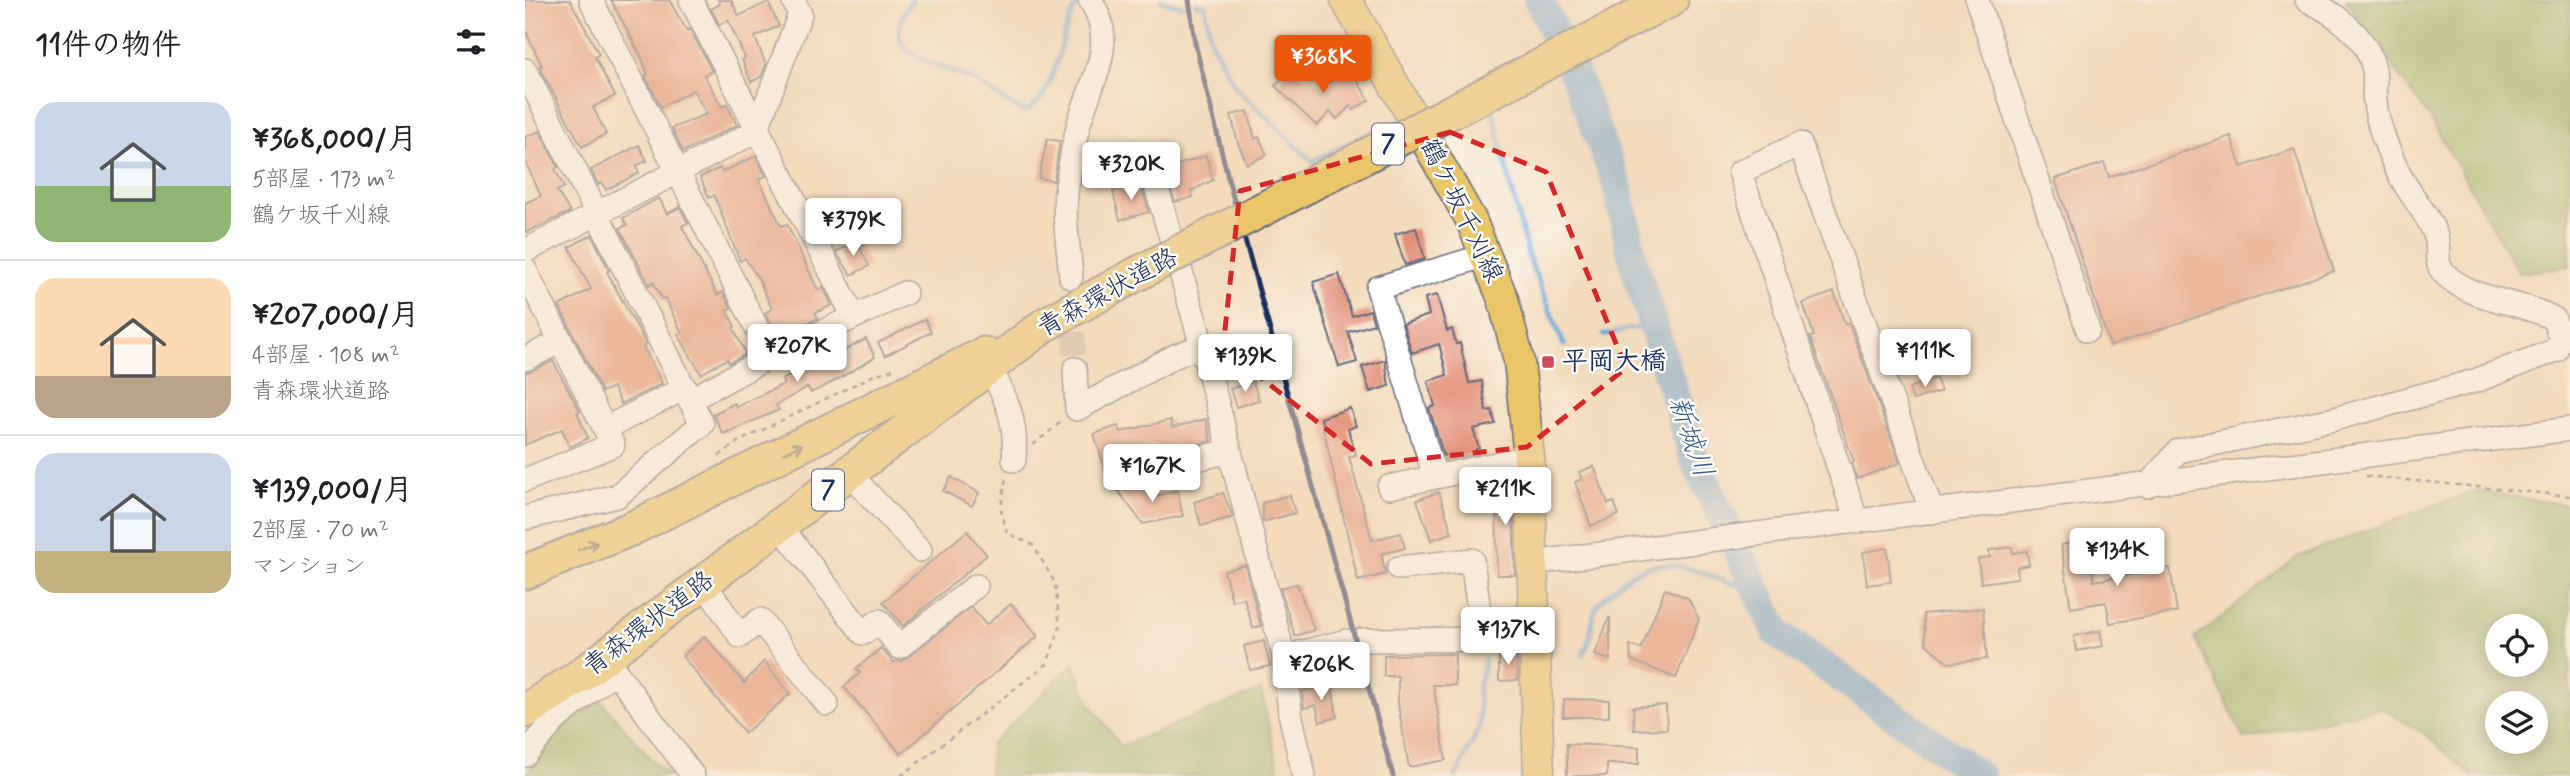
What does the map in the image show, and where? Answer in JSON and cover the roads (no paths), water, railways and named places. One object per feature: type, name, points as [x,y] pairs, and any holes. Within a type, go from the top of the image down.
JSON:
[{"type":"highway","name":"青森環状道路","points":[[525,711],[577,678],[610,664],[704,583],[1046,324],[1135,275],[1671,0]]},
{"type":"highway","points":[[525,572],[633,528],[1046,324]]},
{"type":"highway","points":[[525,732],[577,678]]},
{"type":"main road","name":"鶴ケ坂千刈線","points":[[1346,0],[1442,163],[1487,255],[1519,360],[1529,457],[1539,776]]},
{"type":"street","points":[[591,0],[771,356]]},
{"type":"street","points":[[691,0],[854,317]]},
{"type":"street","points":[[525,251],[679,174],[756,131],[800,14],[793,0]]},
{"type":"street","points":[[1071,277],[1066,189],[1078,126],[1100,69],[1104,37],[1098,12],[1090,0]]},
{"type":"street","points":[[1977,0],[2088,330]]},
{"type":"street","points":[[2147,486],[2178,451],[2334,419],[2475,381],[2556,350],[2560,337],[2554,319],[2516,303],[2485,296],[2450,279],[2440,269],[2437,237],[2396,169],[2386,142],[2375,103],[2374,69],[2356,33],[2336,16],[2307,0]]},
{"type":"street","points":[[525,70],[702,424],[617,496],[525,518]]},
{"type":"street","points":[[1857,522],[1740,172],[1800,144],[1932,512]]},
{"type":"street","points":[[1157,189],[1202,346],[1284,657],[1290,713],[1304,776]]},
{"type":"street","points":[[1434,477],[1378,288],[1487,255]]},
{"type":"street","points":[[525,270],[613,445],[525,480]]},
{"type":"street","points":[[606,428],[688,394],[905,293]]},
{"type":"street","points":[[525,359],[562,341]]},
{"type":"street","points":[[1075,369],[1077,409],[1175,356],[1202,346]]},
{"type":"street","points":[[990,368],[1007,399],[1016,432],[1014,460]]},
{"type":"street","points":[[1531,563],[2147,486],[2570,429]]},
{"type":"street","points":[[1119,477],[1230,451]]},
{"type":"street","points":[[1389,487],[1529,457]]},
{"type":"street","points":[[850,474],[920,550]]},
{"type":"street","points":[[781,526],[863,633],[879,621],[899,647],[976,586]]},
{"type":"street","points":[[1399,568],[1472,560],[1483,639]]},
{"type":"street","points":[[704,583],[740,636],[760,620],[827,704]]},
{"type":"street","points":[[1284,657],[1354,640],[1535,639]]},
{"type":"street","points":[[525,755],[610,664],[693,776]]},
{"type":"waterway","points":[[912,0],[901,19],[899,33],[903,45],[925,60],[976,82],[1025,112],[1047,89],[1069,22],[1075,9],[1083,1]]},
{"type":"waterway","points":[[1161,0],[1182,6]]},
{"type":"waterway","name":"新城川","points":[[1539,0],[1578,82],[1617,185],[1634,264],[1695,461],[1777,633],[1980,776]]},
{"type":"waterway","points":[[1196,4],[1205,5],[1211,41],[1235,87],[1312,161],[1387,125]]},
{"type":"waterway","points":[[1491,104],[1528,256],[1564,345]]},
{"type":"waterway","points":[[1604,335],[1653,324]]},
{"type":"waterway","points":[[1583,654],[1589,641],[1596,608],[1634,572],[1651,566],[1684,567],[1754,590]]},
{"type":"waterway","points":[[1456,776],[1480,726],[1478,690],[1485,660]]},
{"type":"tunnel","points":[[1072,298],[1075,369]]},
{"type":"railway","points":[[1189,0],[1195,43],[1229,182],[1393,776]]},
{"type":"place","name":"平岡大橋","points":[[1548,362]]}]
